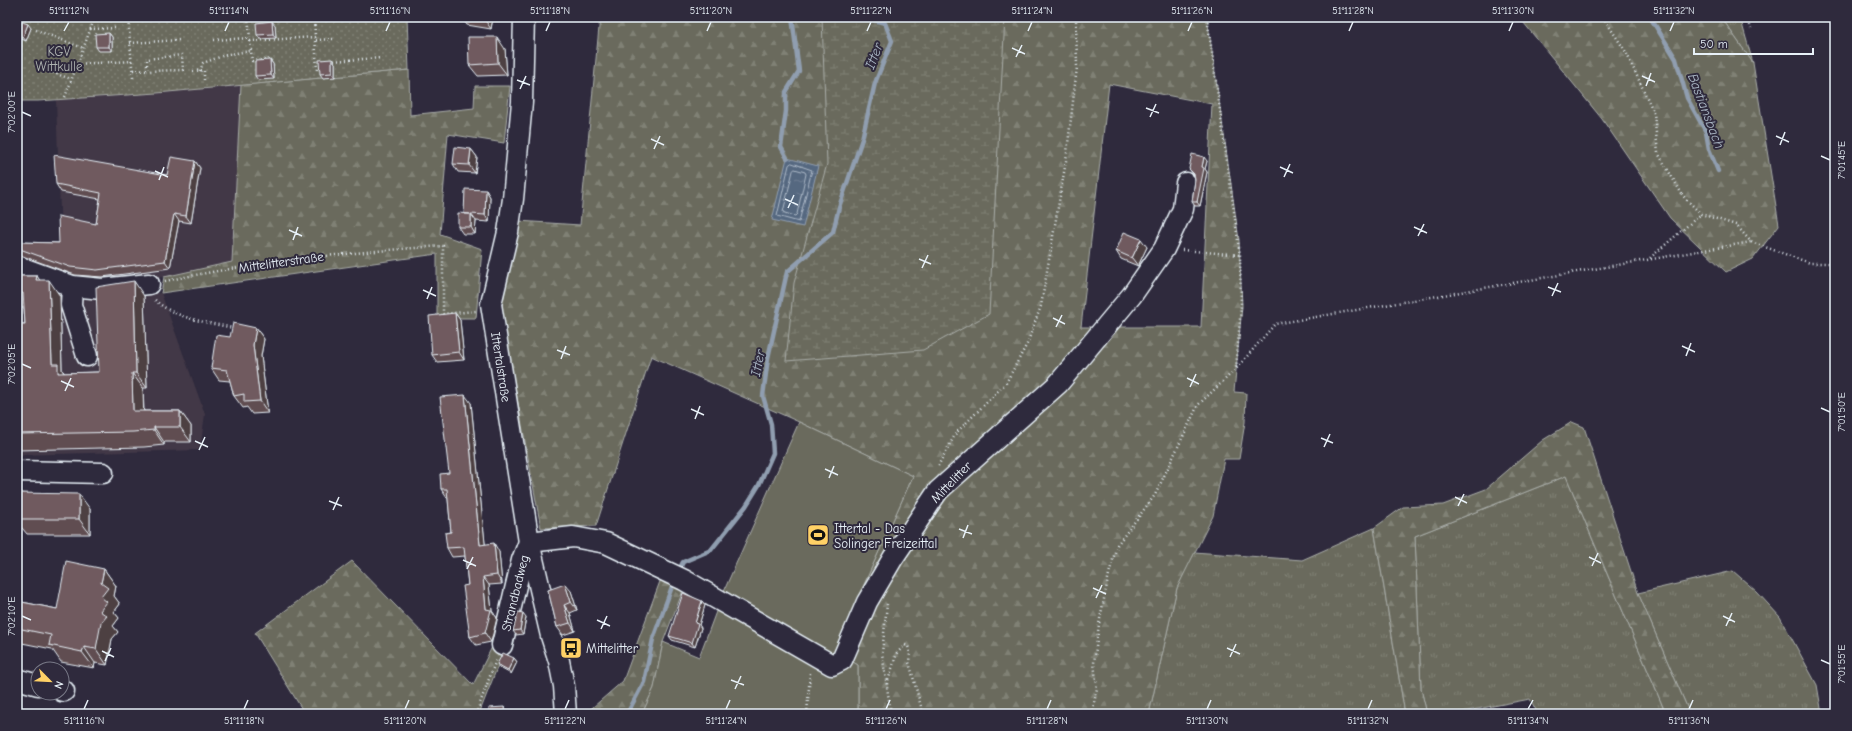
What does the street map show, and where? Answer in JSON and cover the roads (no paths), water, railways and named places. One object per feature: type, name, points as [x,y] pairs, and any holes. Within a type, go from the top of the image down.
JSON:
[{"type":"street","name":"Ittertalstraße","points":[[524,17],[522,102],[513,199],[507,239],[491,304],[529,542],[550,636],[559,661],[564,686],[566,714]]},
{"type":"street","name":"Mittelitter","points":[[529,542],[573,536],[606,543],[684,580],[746,617],[832,665],[838,663],[842,660],[867,602],[893,558],[938,491],[1058,384],[1132,295],[1164,248],[1183,209],[1186,183]]},
{"type":"street","points":[[17,266],[72,286],[102,289],[149,284]]},
{"type":"street","points":[[72,286],[71,305],[87,356]]},
{"type":"street","points":[[17,471],[103,473]]},
{"type":"street","name":"Strandbadweg","points":[[502,645],[522,560],[529,542]]},
{"type":"street","points":[[17,679],[30,683]]},
{"type":"water","points":[[787,158],[818,166],[803,227],[772,220]]},
{"type":"waterway","points":[[787,158],[781,147],[786,111],[786,92],[799,71],[792,17]]},
{"type":"waterway","name":"Itter","points":[[678,572],[683,562],[711,550],[746,506],[759,485],[773,453],[771,424],[763,396],[768,358],[787,272],[833,232],[839,207],[862,139],[875,83],[892,41],[885,23],[862,17]]},
{"type":"waterway","name":"Bastiansbach","points":[[1650,17],[1676,59],[1687,98],[1706,132],[1709,149],[1718,171]]},
{"type":"waterway","name":"Itter","points":[[627,714],[644,682],[653,639],[674,581]]},
{"type":"place","name":"Ittertal - Das Solinger Freizeittal","points":[[818,535]]},
{"type":"place","name":"Mittelitter","points":[[571,648]]},
{"type":"park label","name":"KGV Wittkulle","points":[[59,58]]}]
